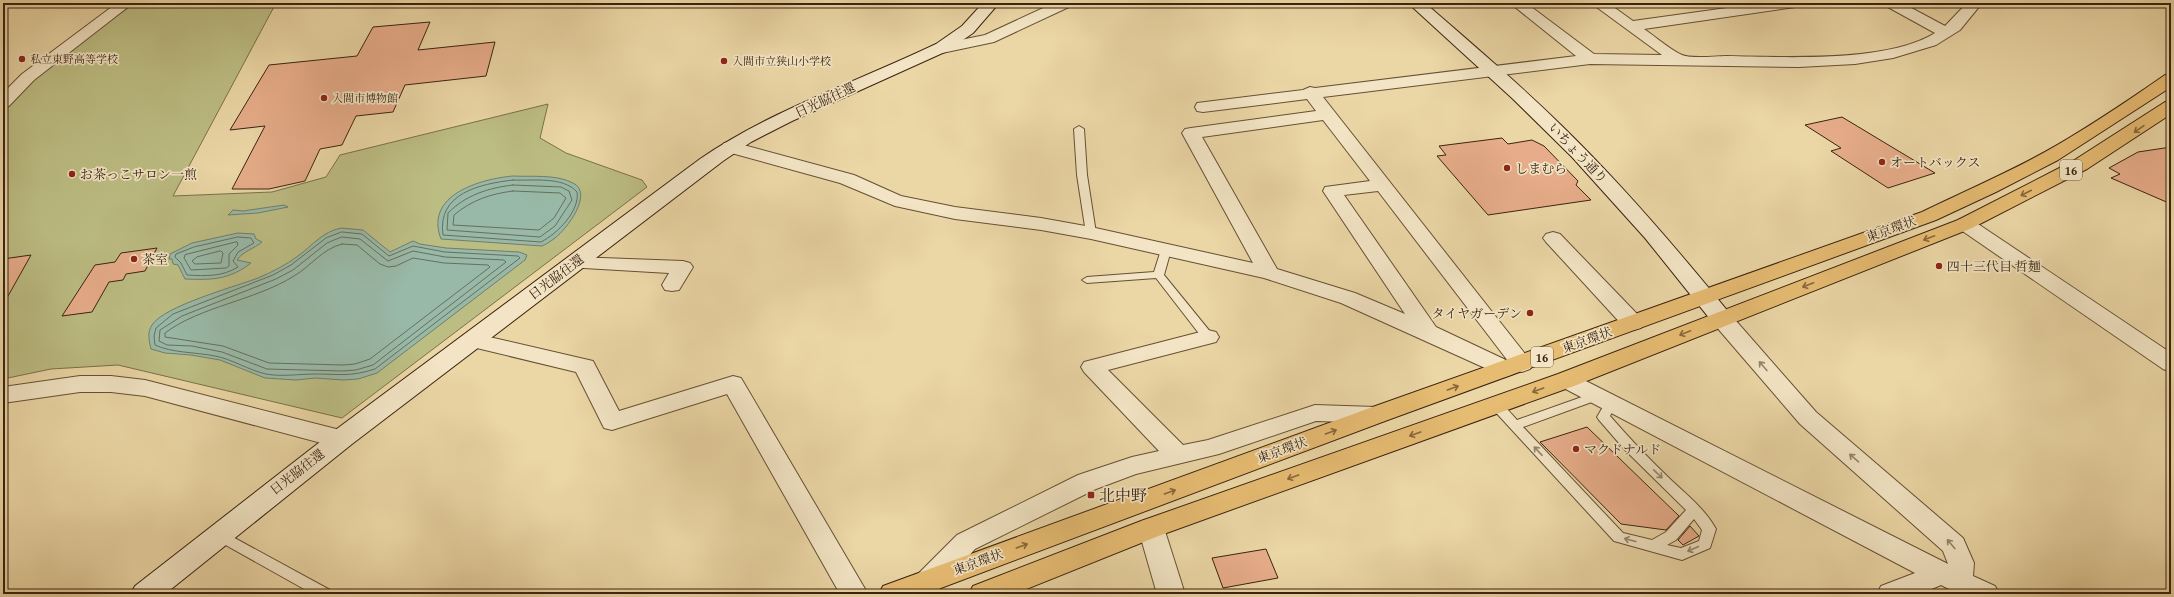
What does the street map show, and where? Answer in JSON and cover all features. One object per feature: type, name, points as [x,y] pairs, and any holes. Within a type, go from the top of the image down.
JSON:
[{"type":"highway","name":"東京環状","points":[[893,594],[1376,415],[1514,367],[1704,296],[1929,216],[1976,194],[2061,150],[2120,114],[2171,79]]},
{"type":"highway","name":"東京環状","points":[[983,594],[1151,528],[1566,380],[1965,224],[2080,165],[2126,137],[2171,106]]},
{"type":"street","points":[[3,102],[28,77],[126,3]]},
{"type":"street","name":"日光脇往還","points":[[145,594],[218,534],[340,439],[679,183],[730,147],[806,108],[942,48],[967,31],[991,3]]},
{"type":"street","points":[[942,48],[989,39],[1066,3]]},
{"type":"street","name":"いちょう通り","points":[[1416,3],[1537,111],[1617,193],[1652,232],[1722,319]]},
{"type":"street","points":[[1517,3],[1590,59]]},
{"type":"street","points":[[1598,3],[1680,61]]},
{"type":"street","points":[[1631,26],[1795,3]]},
{"type":"street","points":[[1891,3],[1946,33]]},
{"type":"street","points":[[1203,106],[1590,59],[1799,62],[1855,59],[1893,53],[1931,42],[1955,27],[1975,3]]},
{"type":"street","points":[[1310,92],[1383,185],[1514,367]]},
{"type":"street","points":[[1269,273],[1191,133],[1328,114]]},
{"type":"street","points":[[730,147],[847,179],[895,200],[955,213],[1041,224],[1091,233],[1269,273],[1348,298],[1514,367]]},
{"type":"street","points":[[1383,185],[1332,192],[1428,332]]},
{"type":"street","points":[[1965,224],[2170,363]]},
{"type":"street","points":[[1553,238],[1632,323]]},
{"type":"street","points":[[574,263],[683,267],[672,285]]},
{"type":"street","points":[[1722,319],[1808,418],[1954,545],[1961,563],[1951,577],[1891,594]]},
{"type":"street","points":[[1178,455],[1092,367],[1208,337]]},
{"type":"street","points":[[472,340],[585,366],[612,422],[733,384],[854,594]]},
{"type":"street","points":[[1566,380],[1985,594]]},
{"type":"street","points":[[3,394],[80,384],[111,384],[145,388],[340,439]]},
{"type":"street","points":[[929,580],[966,542],[1088,482],[1132,466],[1210,448],[1315,413],[1376,415]]},
{"type":"street","points":[[1151,528],[1171,594]]},
{"type":"lane","points":[[1079,129],[1082,175],[1091,233]]},
{"type":"lane","points":[[1159,275],[1166,250]]},
{"type":"lane","points":[[1087,280],[1159,275]]},
{"type":"lane","points":[[1159,275],[1208,337]]},
{"type":"lane","points":[[1495,406],[1619,537],[1682,554],[1704,544],[1709,529],[1694,510],[1629,447],[1603,417],[1604,400],[1514,426]]},
{"type":"lane","points":[[1654,546],[1671,536],[1694,510]]},
{"type":"lane","points":[[218,534],[325,594]]},
{"type":"green space","points":[[135,3],[276,3],[173,196],[272,192],[326,177],[340,155],[548,104],[540,138],[566,153],[642,180],[647,187],[342,418],[118,365],[51,369],[3,379],[3,107],[31,77]]},
{"type":"water","points":[[513,176],[543,176],[559,178],[573,183],[579,188],[581,195],[576,211],[566,227],[555,238],[542,246],[441,239],[438,224],[440,211],[458,192],[485,181]]},
{"type":"water","points":[[284,205],[288,207],[258,213],[228,215],[233,210],[243,211]]},
{"type":"water","points":[[341,228],[363,230],[390,252],[413,241],[420,244],[446,248],[519,252],[527,255],[525,260],[377,373],[358,379],[343,380],[315,378],[296,380],[265,378],[220,360],[191,355],[165,353],[151,349],[149,331],[152,325],[159,318],[184,304],[274,271],[303,252],[318,239],[334,230]]},
{"type":"water","points":[[238,233],[254,234],[256,239],[262,242],[242,254],[237,260],[251,263],[243,269],[228,276],[212,279],[185,279],[178,265],[173,264],[172,259],[169,259],[170,254],[192,243]]},
{"type":"building","name":"入間市博物館","points":[[430,22],[418,50],[495,42],[486,76],[405,85],[393,112],[356,116],[342,145],[320,149],[305,181],[269,189],[232,189],[265,126],[230,130],[269,65],[357,56],[373,27]]},
{"type":"building","name":"オートバックス","points":[[1842,117],[1935,173],[1888,188],[1831,151],[1841,148],[1805,125]]},
{"type":"building","name":"しまむら","points":[[1502,138],[1508,144],[1532,140],[1544,146],[1578,181],[1576,185],[1591,200],[1488,215],[1437,156],[1446,155],[1439,146]]},
{"type":"building","points":[[2171,147],[2171,204],[2111,178],[2120,174],[2109,168],[2138,152]]},
{"type":"building","points":[[157,248],[145,271],[126,274],[123,280],[109,282],[92,312],[62,316],[95,265],[115,262],[121,253]]},
{"type":"building","points":[[31,255],[3,305],[3,259]]},
{"type":"building","points":[[1587,427],[1679,516],[1666,530],[1621,524],[1540,442]]},
{"type":"building","points":[[1690,526],[1699,536],[1683,545],[1678,540]]},
{"type":"building","points":[[1266,549],[1278,578],[1223,588],[1212,558]]},
{"type":"place","name":"私立東野高等学校","points":[[22,59]]},
{"type":"place","name":"入間市立狭山小学校","points":[[724,61]]},
{"type":"place","name":"入間市博物館","points":[[324,98]]},
{"type":"place","name":"オートバックス","points":[[1882,162]]},
{"type":"place","name":"しまむら","points":[[1507,168]]},
{"type":"place","name":"お茶っこサロン一煎","points":[[72,174]]},
{"type":"place","name":"茶室","points":[[134,259]]},
{"type":"place","name":"四十三代目 哲麺","points":[[1939,266]]},
{"type":"place","name":"タイヤガーデン","points":[[1530,313]]},
{"type":"place","name":"マクドナルド","points":[[1576,449]]},
{"type":"place","name":"北中野","points":[[1091,495]]}]
